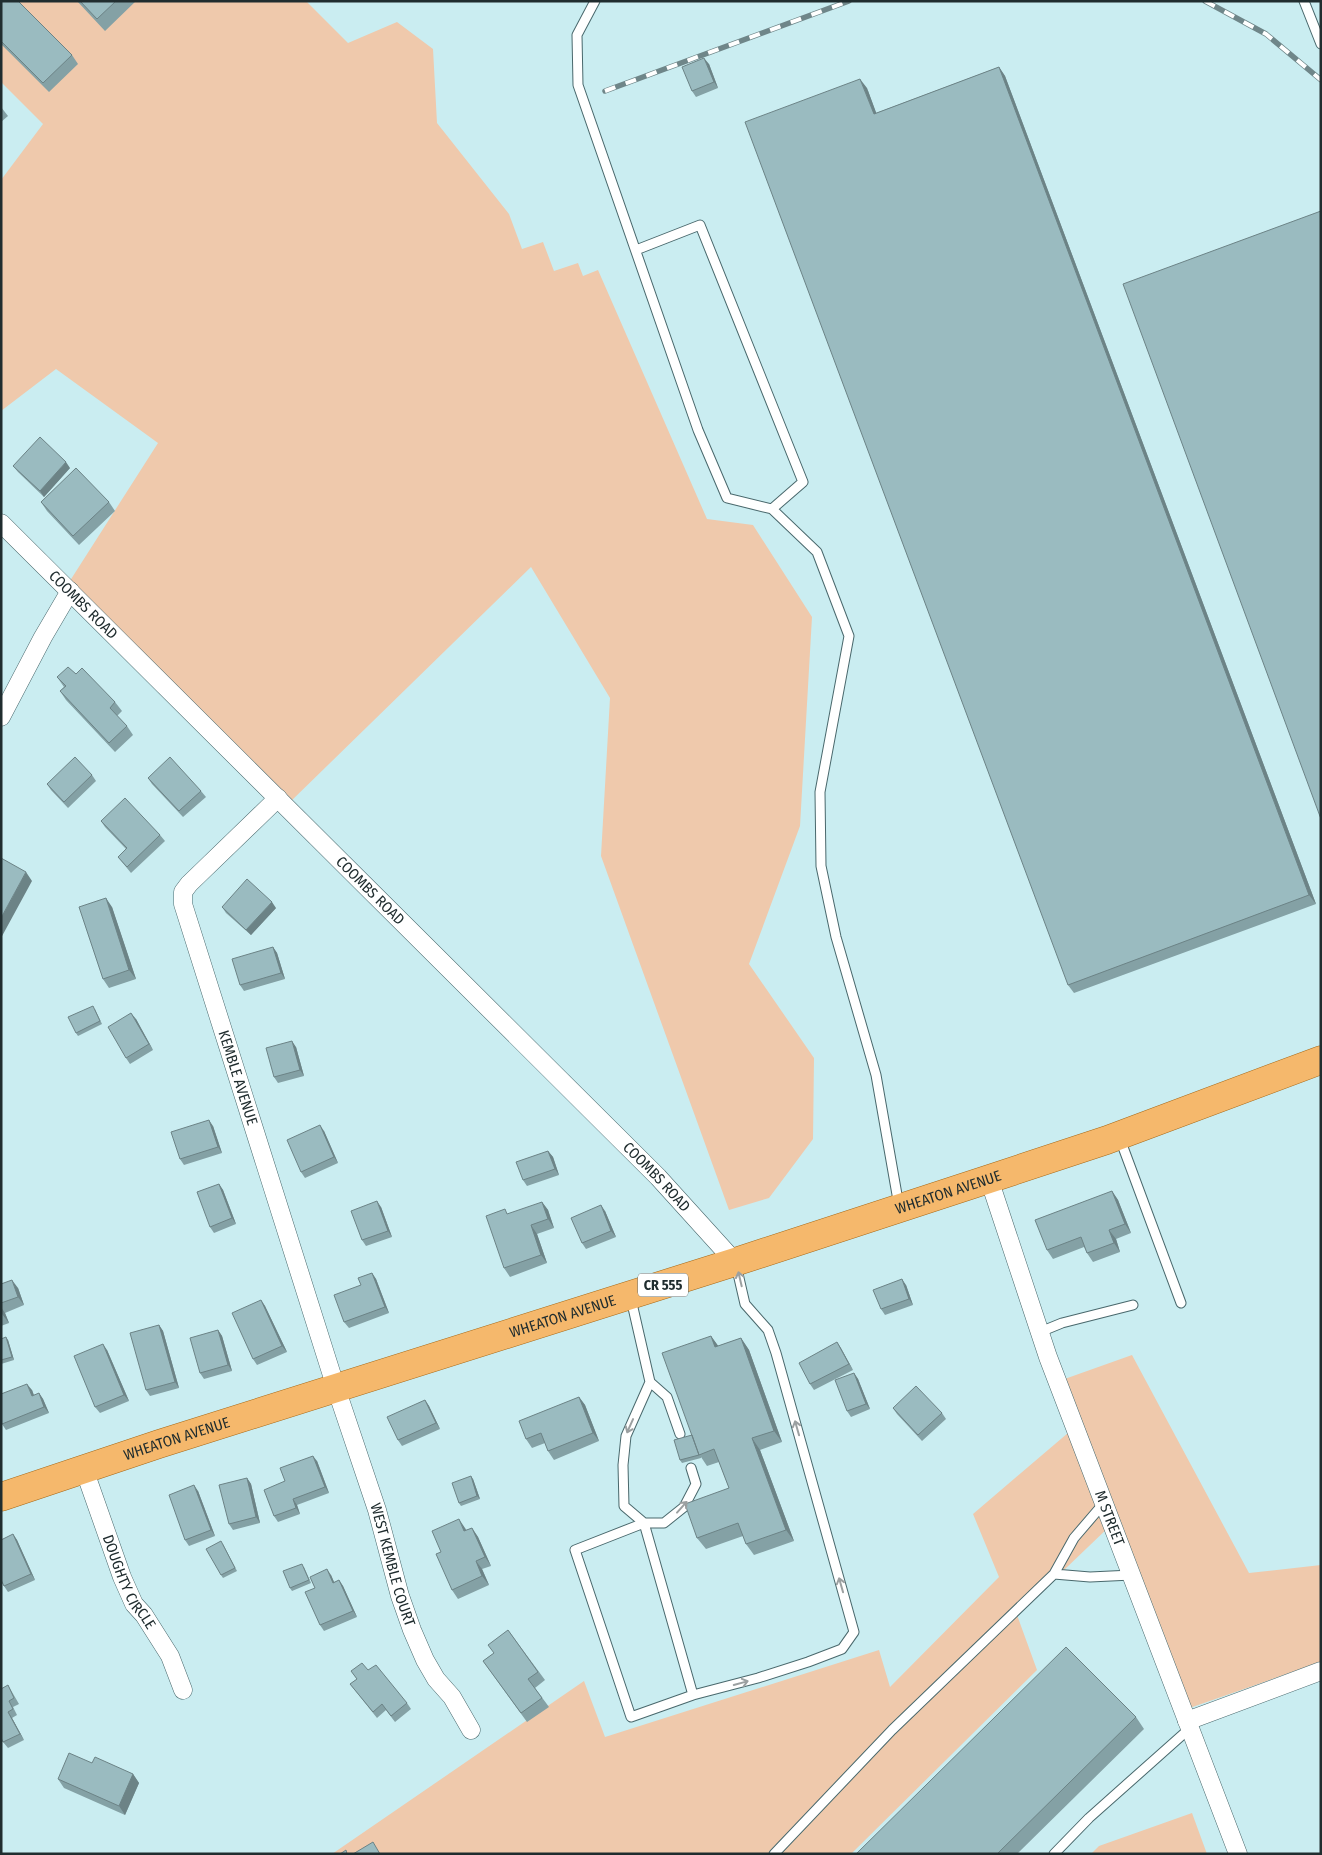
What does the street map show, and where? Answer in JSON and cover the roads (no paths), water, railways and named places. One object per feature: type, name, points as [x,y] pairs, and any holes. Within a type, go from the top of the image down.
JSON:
[{"type":"main road","name":"WHEATON AVENUE","points":[[1,1497],[989,1179],[1118,1136],[1320,1061]]},
{"type":"street","name":"COOMBS ROAD","points":[[1,523],[658,1177],[736,1262]]},
{"type":"street","points":[[1,717],[43,636],[70,591]]},
{"type":"street","name":"KEMBLE AVENUE","points":[[278,798],[188,884],[183,892],[183,904],[336,1388]]},
{"type":"street","name":"M STREET","points":[[989,1179],[1040,1332],[1238,1854]]},
{"type":"street","name":"WEST KEMBLE COURT","points":[[336,1388],[377,1510],[400,1596],[412,1630],[425,1660],[436,1679],[452,1697],[471,1730]]},
{"type":"street","name":"DOUGHTY CIRCLE","points":[[84,1469],[122,1577],[134,1604],[144,1615],[170,1656],[183,1690]]},
{"type":"street","points":[[1188,1725],[1321,1671]]},
{"type":"lane","points":[[594,1],[577,35],[578,84],[698,430],[727,498],[772,509],[817,552],[849,636],[820,792],[821,866],[836,937],[876,1075],[899,1208]]},
{"type":"lane","points":[[1304,1],[1321,44]]},
{"type":"lane","points":[[636,250],[700,225],[803,482],[772,509]]},
{"type":"lane","points":[[1118,1136],[1181,1303]]},
{"type":"lane","points":[[690,1468],[696,1484],[684,1507],[664,1523],[644,1523],[575,1550],[631,1716],[693,1695],[758,1678],[808,1662],[842,1649],[854,1632],[776,1353],[768,1330],[745,1304],[736,1262]]},
{"type":"lane","points":[[630,1295],[650,1382],[667,1397],[680,1434]]},
{"type":"lane","points":[[1040,1332],[1062,1323],[1133,1304]]},
{"type":"lane","points":[[650,1382],[626,1436],[623,1465],[624,1506],[644,1523],[693,1695]]},
{"type":"lane","points":[[774,1854],[892,1730],[1054,1574],[1074,1538],[1104,1503]]},
{"type":"lane","points":[[1054,1574],[1090,1577],[1132,1575]]},
{"type":"lane","points":[[1054,1854],[1089,1818],[1188,1725]]},
{"type":"railway","points":[[605,91],[849,1]]},
{"type":"railway","points":[[1205,1],[1266,34],[1321,80]]}]
